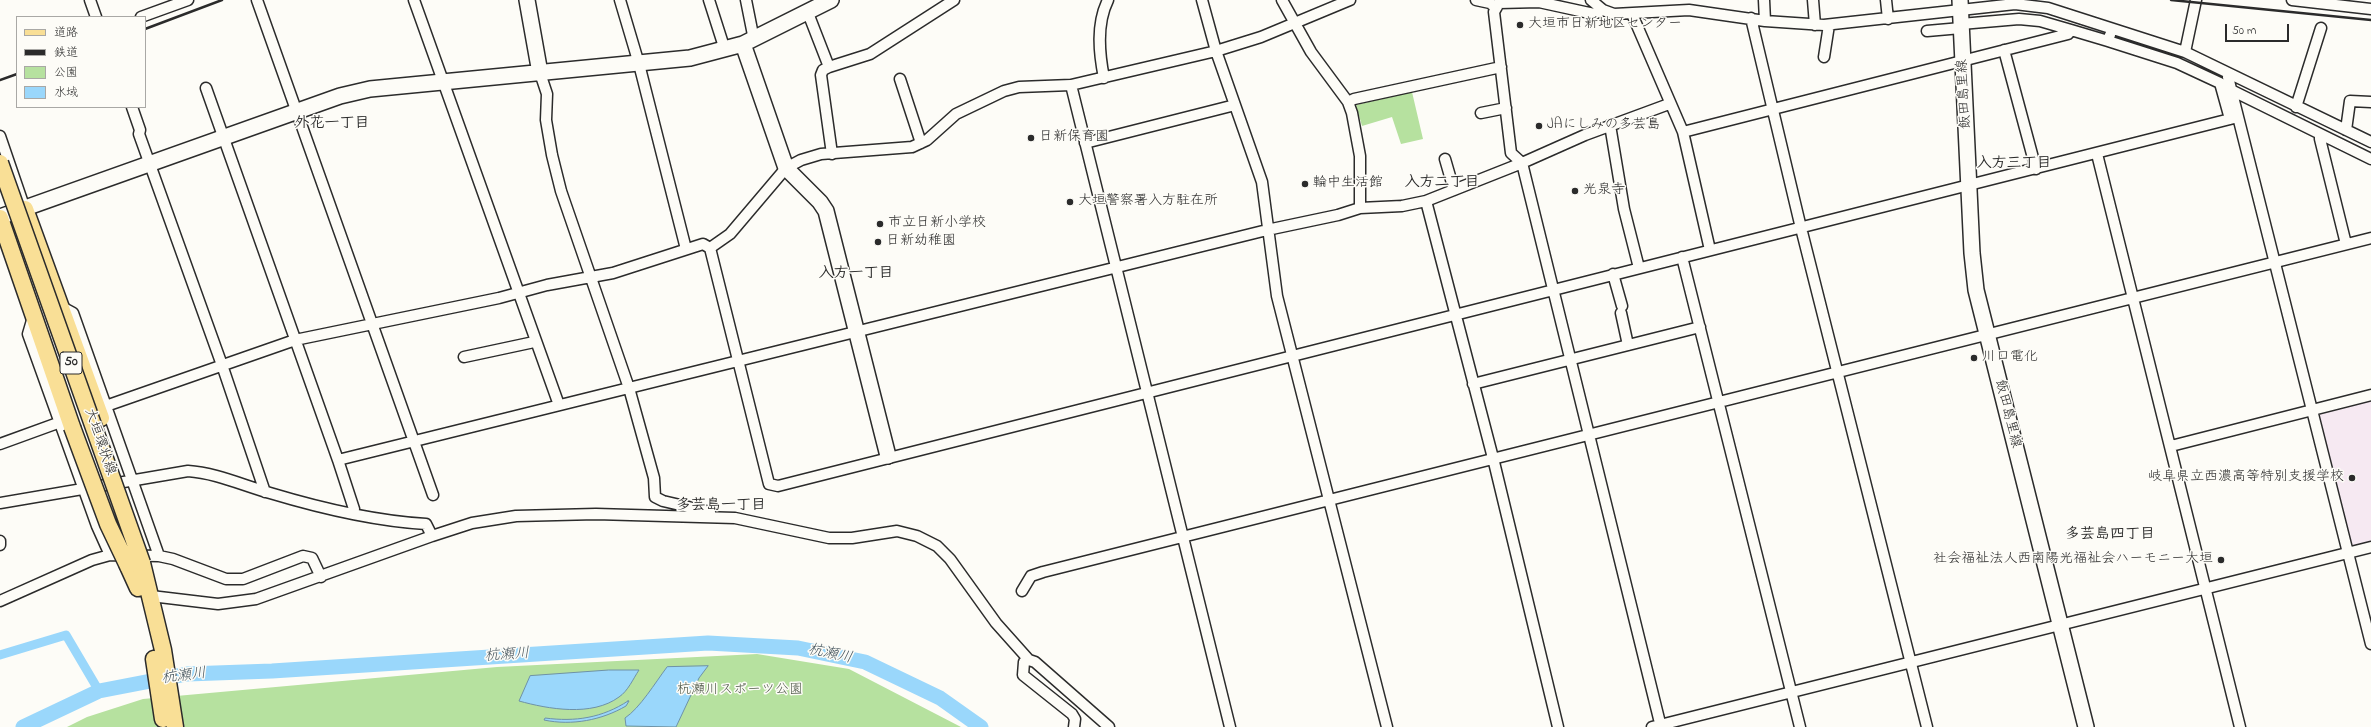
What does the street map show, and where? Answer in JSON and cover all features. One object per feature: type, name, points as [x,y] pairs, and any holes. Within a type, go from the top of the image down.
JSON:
[{"type":"main road","name":"大垣環状線","points":[[0,163],[142,563],[164,727]]},
{"type":"main road","name":"大垣環状線","points":[[0,195],[142,563]]},
{"type":"main road","name":"50","points":[[25,209],[60,306],[103,410],[142,563]]},
{"type":"main road","name":"50","points":[[0,218],[34,315],[66,423],[108,524],[142,563]]},
{"type":"main road","name":"大垣環状線","points":[[147,596],[170,683],[175,727]]},
{"type":"street","points":[[90,0],[96,16]]},
{"type":"street","points":[[143,16],[175,2],[188,0]]},
{"type":"street","points":[[257,0],[413,442],[434,495]]},
{"type":"street","points":[[414,0],[534,342],[558,405]]},
{"type":"street","points":[[527,0],[540,72],[547,94],[546,120],[552,155],[561,190],[629,388],[654,478],[655,497],[663,501],[735,518],[829,538],[852,538],[897,531],[917,536],[936,546],[950,560],[996,623],[1029,660],[1036,662],[1109,727]]},
{"type":"street","points":[[620,0],[639,64],[686,249]]},
{"type":"street","points":[[709,0],[725,50]]},
{"type":"street","points":[[746,0],[748,42],[786,168],[820,202],[826,211],[888,456]]},
{"type":"street","points":[[0,218],[297,110],[370,88],[639,64],[690,58],[725,50],[748,42],[808,13],[831,0]]},
{"type":"street","points":[[832,154],[821,75],[823,70],[870,54],[954,0]]},
{"type":"street","points":[[1104,78],[1101,61],[1100,30],[1104,8],[1108,0]]},
{"type":"street","points":[[1202,0],[1216,50],[1262,182],[1277,296],[1330,499],[1386,727]]},
{"type":"street","points":[[1282,0],[1311,52],[1348,102],[1357,130],[1360,156],[1360,208]]},
{"type":"street","points":[[710,248],[730,234],[786,168],[802,160],[832,154],[898,150],[927,140],[956,114],[1004,91],[1019,87],[1071,85],[1216,50],[1295,24],[1350,0]]},
{"type":"street","points":[[1476,0],[1492,3],[1555,3],[1594,14],[1603,10]]},
{"type":"street","points":[[1591,0],[1603,10],[1614,14],[1676,10],[1751,18],[1765,21],[1815,25],[1888,19],[1961,16],[2040,21],[2177,63],[2220,83],[2234,118],[2274,263],[2371,644]]},
{"type":"street","points":[[1764,0],[1765,21]]},
{"type":"street","points":[[1813,0],[1815,25]]},
{"type":"street","points":[[1886,0],[1888,19]]},
{"type":"street","points":[[2185,52],[2196,0]]},
{"type":"street","points":[[2292,0],[2321,2],[2371,9]]},
{"type":"street","points":[[1492,3],[1512,153],[1522,163],[1552,290],[1590,434],[1658,726],[2371,547]]},
{"type":"street","points":[[1927,31],[1961,16],[2015,4],[2048,8],[2185,52],[2371,142]]},
{"type":"street","points":[[808,13],[829,67]]},
{"type":"street","points":[[1632,14],[1669,104],[1683,132],[1710,250]]},
{"type":"street","name":"飯田島里線","points":[[1961,16],[1976,290],[2086,727]]},
{"type":"street","points":[[1751,18],[1772,109],[1927,727]]},
{"type":"street","points":[[1824,57],[1829,25]]},
{"type":"street","points":[[2296,107],[2321,28]]},
{"type":"street","points":[[2108,41],[2112,29]]},
{"type":"street","points":[[1683,132],[2068,34],[2071,30]]},
{"type":"street","points":[[2004,50],[2036,169]]},
{"type":"street","points":[[1348,102],[1354,98],[1501,67]]},
{"type":"street","points":[[2230,74],[2228,77],[2234,118]]},
{"type":"street","points":[[900,79],[921,143]]},
{"type":"street","points":[[1071,85],[1230,727]]},
{"type":"street","points":[[206,88],[338,460],[354,509],[352,513]]},
{"type":"street","points":[[2231,90],[2371,159]]},
{"type":"street","points":[[2346,130],[2350,101],[2371,102]]},
{"type":"street","points":[[338,460],[737,360],[847,333],[857,333],[1268,230],[1338,215],[1360,208],[1402,206],[1426,201],[1522,163],[1610,125],[1669,104]]},
{"type":"street","points":[[1085,143],[1236,105]]},
{"type":"street","points":[[132,108],[140,130],[139,134],[222,365],[265,492]]},
{"type":"street","points":[[1481,113],[1506,108]]},
{"type":"street","points":[[142,563],[133,479],[103,410],[222,365],[296,340],[613,273],[703,244],[710,248],[769,484],[778,486],[888,456],[1147,393],[1454,314],[1802,228],[2234,118]]},
{"type":"street","points":[[1610,125],[1624,210],[1639,268]]},
{"type":"street","points":[[2320,135],[2346,244]]},
{"type":"street","points":[[0,136],[25,209]]},
{"type":"street","points":[[2096,154],[2171,446],[2240,727]]},
{"type":"street","points":[[1445,159],[1454,190]]},
{"type":"street","points":[[1426,201],[1454,314],[1493,458],[1558,727]]},
{"type":"street","points":[[1022,590],[1031,576],[1043,572],[2371,238]]},
{"type":"street","points":[[1682,257],[1800,727]]},
{"type":"street","points":[[1613,274],[1628,345]]},
{"type":"street","points":[[1474,384],[1700,327]]},
{"type":"street","points":[[464,357],[534,342]]},
{"type":"street","points":[[2171,446],[2371,395]]},
{"type":"street","points":[[0,444],[66,423],[83,488],[110,555]]},
{"type":"street","points":[[0,503],[133,479],[188,471],[207,472],[312,506],[395,522],[426,524],[432,536]]},
{"type":"street","points":[[147,596],[203,603],[245,602],[274,594],[432,536],[472,523],[516,516],[596,514],[735,518]]},
{"type":"street","points":[[0,601],[92,560],[110,555],[142,563],[173,559],[226,579],[234,580],[242,579],[303,556],[312,558],[321,577]]},
{"type":"street","points":[[1029,660],[1024,662],[1023,675],[1076,718],[1074,727]]},
{"type":"shaded area","name":"岐阜県立西濃高等特別支援学校","points":[[2371,400],[2371,544],[2355,548],[2351,546],[2316,413]]},
{"type":"green space","points":[[1412,92],[1423,139],[1401,144],[1392,117],[1362,126],[1356,105]]},
{"type":"green space","name":"杭瀬川スポーツ公園","points":[[757,654],[849,669],[961,727],[67,727],[87,717],[143,699],[497,667]]},
{"type":"water","points":[[708,666],[699,678],[676,727],[626,726],[625,718],[642,702],[667,667]]},
{"type":"water","points":[[609,670],[639,670],[625,692],[608,703],[596,707],[570,710],[543,707],[519,701],[530,676]]},
{"type":"water","points":[[628,701],[626,706],[617,711],[597,718],[576,722],[555,722],[544,720],[545,718],[578,719],[598,715],[618,707]]},
{"type":"waterway","points":[[0,655],[66,635],[99,691]]},
{"type":"waterway","name":"杭瀬川","points":[[23,727],[99,691],[187,674],[272,671],[708,643],[798,648],[865,662],[940,698],[981,727]]},
{"type":"railway","points":[[146,29],[222,0]]},
{"type":"railway","points":[[2171,0],[2371,20]]},
{"type":"railway","points":[[0,80],[16,74]]},
{"type":"place","name":"大垣市日新地区センター","points":[[1520,25]]},
{"type":"place","name":"JAにしみの多芸島","points":[[1539,126]]},
{"type":"place","name":"日新保育園","points":[[1031,138]]},
{"type":"place","name":"輪中生活館","points":[[1305,184]]},
{"type":"place","name":"光泉寺","points":[[1575,191]]},
{"type":"place","name":"大垣警察署入方駐在所","points":[[1070,202]]},
{"type":"place","name":"市立日新小学校","points":[[880,224]]},
{"type":"place","name":"日新幼稚園","points":[[878,242]]},
{"type":"place","name":"川口電化","points":[[1974,358]]},
{"type":"place","name":"岐阜県立西濃高等特別支援学校","points":[[2352,478]]},
{"type":"place","name":"社会福祉法人西南陽光福祉会ハーモニー大垣","points":[[2221,560]]},
{"type":"district","name":"外花一丁目","points":[[332,125]]},
{"type":"district","name":"入方三丁目","points":[[2014,165]]},
{"type":"district","name":"入方二丁目","points":[[1442,184]]},
{"type":"district","name":"入方一丁目","points":[[856,275]]},
{"type":"district","name":"多芸島一丁目","points":[[721,507]]},
{"type":"district","name":"多芸島四丁目","points":[[2110,536]]}]
